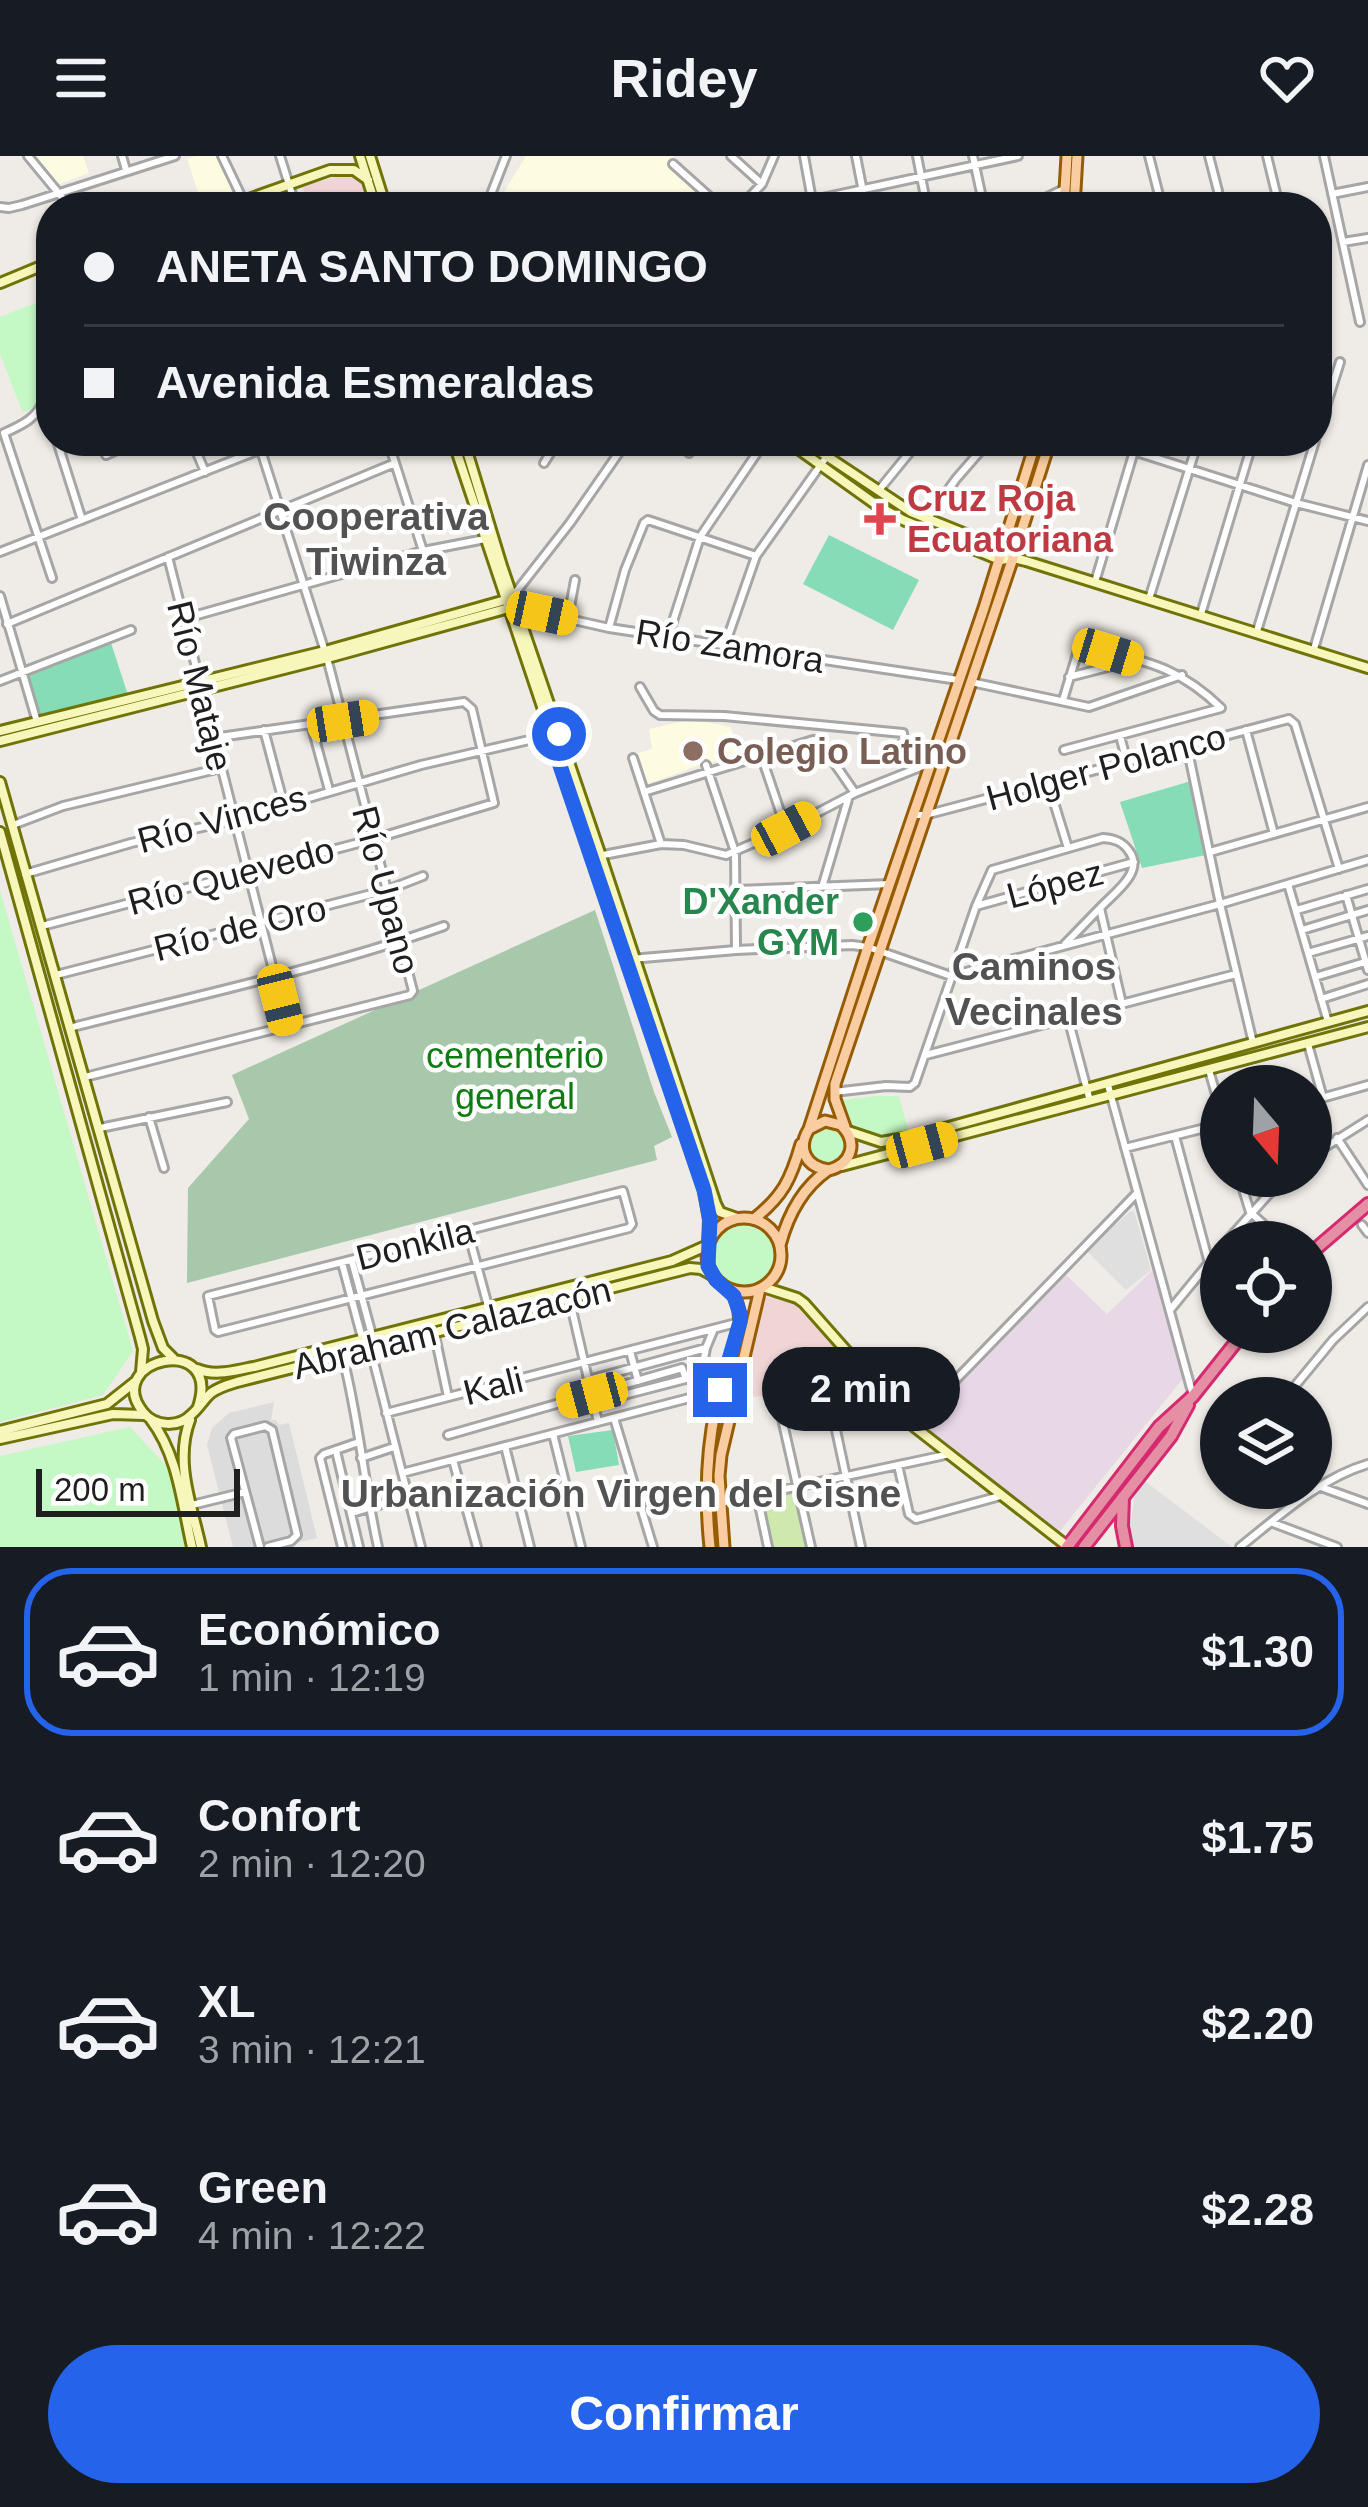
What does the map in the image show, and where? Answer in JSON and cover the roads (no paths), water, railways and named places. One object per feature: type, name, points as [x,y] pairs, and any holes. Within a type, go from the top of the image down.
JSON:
[{"type":"highway","points":[[1332,1235],[1368,1204]]},
{"type":"highway","points":[[1077,1545],[1159,1427],[1193,1396],[1227,1353]]},
{"type":"highway","points":[[1077,1545],[1171,1436],[1193,1396]]},
{"type":"highway","points":[[1123,1496],[1126,1547]]},
{"type":"main road","points":[[360,156],[372,192]]},
{"type":"main road","points":[[370,156],[381,192]]},
{"type":"main road","points":[[1064,189],[1066,156]]},
{"type":"main road","points":[[1075,192],[1078,156]]},
{"type":"main road","points":[[331,170],[345,158]]},
{"type":"main road","points":[[271,192],[331,170],[354,170],[368,180]]},
{"type":"main road","points":[[0,283],[36,268]]},
{"type":"main road","points":[[458,456],[511,603]]},
{"type":"main road","points":[[468,456],[511,603],[704,1190],[712,1275],[740,1292],[762,1288],[797,1298],[911,1425],[1000,1496],[1077,1545]]},
{"type":"main road","points":[[808,456],[887,511],[1013,558],[1368,668]]},
{"type":"main road","points":[[827,456],[925,524]]},
{"type":"main road","points":[[780,1245],[808,1186],[850,1155],[848,1132],[834,1093],[890,884],[920,815],[927,764],[965,682],[1031,456]]},
{"type":"main road","points":[[754,1219],[783,1193],[807,1132],[1045,456]]},
{"type":"main road","points":[[887,511],[894,502]]},
{"type":"main road","name":"Río Zamora","points":[[0,741],[38,727],[511,603]]},
{"type":"main road","name":"Río Zamora","points":[[0,731],[38,727]]},
{"type":"main road","points":[[0,782],[157,1336],[166,1353],[190,1366],[201,1385],[181,1458],[201,1547]]},
{"type":"main road","points":[[0,832],[143,1349],[137,1403],[170,1452],[192,1547]]},
{"type":"main road","points":[[630,959],[720,1212],[766,1224],[780,1245],[780,1264],[762,1288],[722,1455],[724,1547]]},
{"type":"main road","points":[[1200,1072],[1112,1096],[1089,1096],[897,1141],[869,1140],[833,1122],[816,1124],[802,1144],[813,1166],[833,1169],[1089,1096],[1108,1084],[1368,1011]]},
{"type":"main road","points":[[1228,1065],[1368,1028]]},
{"type":"main road","points":[[708,1244],[719,1227],[737,1218]]},
{"type":"main road","name":"Abraham Calazacón","points":[[190,1366],[204,1372],[229,1372],[672,1261],[708,1244]]},
{"type":"main road","name":"Abraham Calazacón","points":[[198,1406],[217,1388],[370,1347],[689,1268],[712,1275]]},
{"type":"main road","points":[[710,1547],[705,1489],[720,1390],[740,1322],[730,1289]]},
{"type":"main road","points":[[0,1435],[107,1404],[126,1392],[152,1363],[180,1360]]},
{"type":"main road","points":[[0,1435],[113,1414],[171,1424],[191,1415]]},
{"type":"street","points":[[28,156],[58,192],[175,156]]},
{"type":"street","points":[[122,156],[126,170]]},
{"type":"street","points":[[222,156],[239,192]]},
{"type":"street","points":[[280,156],[292,192]]},
{"type":"street","points":[[492,192],[506,156]]},
{"type":"street","points":[[731,156],[762,184]]},
{"type":"street","points":[[756,192],[774,156]]},
{"type":"street","points":[[804,156],[811,192]]},
{"type":"street","points":[[856,156],[864,192]]},
{"type":"street","points":[[917,156],[924,192]]},
{"type":"street","points":[[846,192],[921,177],[974,160],[1018,156]]},
{"type":"street","points":[[1149,156],[1158,192]]},
{"type":"street","points":[[1209,156],[1218,191]]},
{"type":"street","points":[[1267,156],[1276,192]]},
{"type":"street","points":[[1324,156],[1332,192]]},
{"type":"street","points":[[974,160],[981,192]]},
{"type":"street","points":[[673,164],[704,192]]},
{"type":"street","points":[[1360,322],[1332,194],[1368,187]]},
{"type":"street","points":[[1058,192],[1064,189]]},
{"type":"street","points":[[0,207],[36,199]]},
{"type":"street","points":[[1343,242],[1368,238]]},
{"type":"street","points":[[1353,290],[1368,288]]},
{"type":"street","points":[[1332,387],[1340,362]]},
{"type":"street","points":[[36,410],[28,421],[2,434],[52,578]]},
{"type":"street","points":[[62,456],[82,520]]},
{"type":"street","points":[[198,456],[205,472]]},
{"type":"street","points":[[0,552],[239,456]]},
{"type":"street","name":"Río Upano","points":[[263,456],[326,654],[412,993],[287,1025]]},
{"type":"street","points":[[393,456],[423,551]]},
{"type":"street","points":[[544,463],[548,456]]},
{"type":"street","points":[[511,603],[617,456]]},
{"type":"street","points":[[668,637],[700,537],[756,456]]},
{"type":"street","points":[[725,645],[756,556],[827,456]]},
{"type":"street","points":[[879,490],[907,456]]},
{"type":"street","points":[[925,524],[976,456]]},
{"type":"street","points":[[1095,582],[1133,456]]},
{"type":"street","points":[[1152,456],[1368,521]]},
{"type":"street","points":[[1149,599],[1193,456]]},
{"type":"street","points":[[1201,614],[1248,456]]},
{"type":"street","points":[[1257,631],[1310,456]]},
{"type":"street","points":[[8,624],[395,463]]},
{"type":"street","points":[[1314,649],[1368,465]]},
{"type":"street","points":[[609,628],[644,523],[654,521],[756,556]]},
{"type":"street","points":[[183,620],[423,551],[485,539]]},
{"type":"street","name":"Río Mataje","points":[[168,557],[287,1025]]},
{"type":"street","points":[[568,618],[574,580]]},
{"type":"street","points":[[0,596],[38,727]]},
{"type":"street","name":"Río Zamora","points":[[511,603],[609,628],[965,682],[1089,707],[1181,675]]},
{"type":"street","points":[[0,681],[131,630]]},
{"type":"street","points":[[1063,700],[1080,644],[1160,664],[1221,707],[1064,750]]},
{"type":"street","points":[[1069,677],[1135,660]]},
{"type":"street","points":[[640,688],[660,715],[724,716],[903,733],[904,751],[927,764]]},
{"type":"street","points":[[213,738],[464,702],[470,704],[482,751]]},
{"type":"street","name":"Holger Polanco","points":[[920,815],[1289,719],[1324,820]]},
{"type":"street","points":[[311,724],[329,791]]},
{"type":"street","points":[[264,730],[284,805]]},
{"type":"street","points":[[1246,730],[1274,834]]},
{"type":"street","name":"Río Vinces","points":[[26,874],[358,783],[555,735]]},
{"type":"street","points":[[1120,736],[1127,762]]},
{"type":"street","points":[[644,792],[816,740],[852,794]]},
{"type":"street","points":[[1187,746],[1253,1043]]},
{"type":"street","name":"Río Quevedo","points":[[41,926],[489,806],[494,797],[482,751]]},
{"type":"street","points":[[762,757],[786,829]]},
{"type":"street","points":[[633,758],[661,844]]},
{"type":"street","points":[[597,857],[661,844],[726,855],[852,794],[927,764]]},
{"type":"street","points":[[13,825],[80,802],[221,768]]},
{"type":"street","points":[[708,770],[735,852],[736,950]]},
{"type":"street","points":[[1048,782],[1068,848]]},
{"type":"street","points":[[823,886],[852,794]]},
{"type":"street","points":[[1210,852],[1368,807]]},
{"type":"street","points":[[1324,820],[1339,869]]},
{"type":"street","name":"Holger Polanco","points":[[976,906],[992,870],[1102,838],[1126,848],[1133,866]]},
{"type":"street","points":[[630,959],[852,945],[950,976],[1368,860]]},
{"type":"street","points":[[1063,947],[1128,879],[1133,866]]},
{"type":"street","name":"López","points":[[976,906],[1133,866]]},
{"type":"street","name":"Río de Oro","points":[[56,975],[387,890],[423,875]]},
{"type":"street","points":[[736,890],[890,884]]},
{"type":"street","points":[[1288,884],[1328,1022]]},
{"type":"street","points":[[1295,910],[1368,889]]},
{"type":"street","points":[[1315,976],[1367,964],[1364,937],[1346,895]]},
{"type":"street","points":[[834,1093],[913,1085],[976,906]]},
{"type":"street","points":[[1100,908],[1122,1004]]},
{"type":"street","points":[[1301,930],[1368,910]]},
{"type":"street","points":[[69,1028],[274,976],[444,926]]},
{"type":"street","points":[[1308,953],[1364,937]]},
{"type":"street","points":[[925,1055],[1237,974]]},
{"type":"street","points":[[1321,999],[1368,984]]},
{"type":"street","points":[[1068,1018],[1089,1096]]},
{"type":"street","points":[[85,1078],[287,1025]]},
{"type":"street","points":[[1308,1044],[1314,1065]]},
{"type":"street","points":[[1108,1084],[1193,1396]]},
{"type":"street","points":[[1332,1094],[1368,1084]]},
{"type":"street","points":[[100,1128],[227,1102]]},
{"type":"street","points":[[149,1117],[164,1168]]},
{"type":"street","points":[[1332,1141],[1368,1120]]},
{"type":"street","points":[[1125,1148],[1200,1129]]},
{"type":"street","points":[[1175,1136],[1200,1229]]},
{"type":"street","points":[[1337,1138],[1368,1185]]},
{"type":"street","name":"Donkila","points":[[356,1297],[216,1332],[207,1298],[622,1191],[631,1227],[478,1266]]},
{"type":"street","points":[[911,1425],[1137,1193]]},
{"type":"street","points":[[1245,1197],[1250,1212],[1260,1221]]},
{"type":"street","points":[[1243,1221],[1265,1197]]},
{"type":"street","points":[[1362,1225],[1368,1234]]},
{"type":"street","points":[[468,1232],[488,1306]]},
{"type":"street","points":[[352,1261],[356,1297]]},
{"type":"street","points":[[342,1263],[367,1337]]},
{"type":"street","points":[[356,1297],[478,1266]]},
{"type":"street","points":[[1168,1312],[1200,1274]]},
{"type":"street","points":[[569,1301],[598,1422]]},
{"type":"street","points":[[1302,1377],[1368,1306]]},
{"type":"street","name":"Kali","points":[[386,1413],[740,1322]]},
{"type":"street","points":[[701,1375],[713,1329]]},
{"type":"street","points":[[434,1331],[448,1397]]},
{"type":"street","points":[[370,1347],[421,1547]]},
{"type":"street","points":[[588,1380],[706,1348]]},
{"type":"street","points":[[630,1351],[638,1381]]},
{"type":"street","points":[[679,1356],[686,1379]]},
{"type":"street","points":[[343,1358],[378,1547]]},
{"type":"street","points":[[592,1399],[682,1368]]},
{"type":"street","points":[[448,1435],[592,1399],[725,1374]]},
{"type":"street","points":[[652,1388],[658,1407]]},
{"type":"street","points":[[811,1547],[778,1402],[827,1388],[861,1547]]},
{"type":"street","points":[[402,1473],[720,1390]]},
{"type":"street","points":[[614,1418],[653,1547]]},
{"type":"street","points":[[265,1426],[272,1430],[297,1535],[264,1547],[245,1492],[232,1436],[265,1426]]},
{"type":"street","points":[[554,1434],[581,1547]]},
{"type":"street","points":[[342,1547],[320,1458],[360,1442]]},
{"type":"street","points":[[505,1446],[530,1547]]},
{"type":"street","points":[[361,1458],[394,1447]]},
{"type":"street","points":[[336,1450],[359,1547]]},
{"type":"street","points":[[720,1503],[950,1454]]},
{"type":"street","points":[[453,1460],[478,1547]]},
{"type":"street","points":[[1332,1480],[1368,1464]]},
{"type":"street","points":[[898,1465],[909,1514],[916,1519],[1000,1496]]},
{"type":"street","points":[[1332,1491],[1368,1504]]},
{"type":"street","points":[[192,1505],[245,1492]]},
{"type":"street","points":[[757,1495],[768,1547]]},
{"type":"street","points":[[352,1513],[408,1496]]},
{"type":"street","points":[[1240,1547],[1290,1509]]},
{"type":"street","points":[[1271,1522],[1337,1547]]},
{"type":"place","name":"Cruz Roja Ecuatoriana","points":[[880,519]]},
{"type":"place","name":"Colegio Latino","points":[[693,751]]},
{"type":"place","name":"D'Xander GYM","points":[[863,922]]},
{"type":"district","name":"Cooperativa Tiwinza","points":[[376,538]]},
{"type":"district","name":"Caminos Vecinales","points":[[1034,988]]},
{"type":"district","name":"Urbanización Virgen del Cisne","points":[[621,1493]]},
{"type":"park label","name":"cementerio general","points":[[515,1076]]}]
